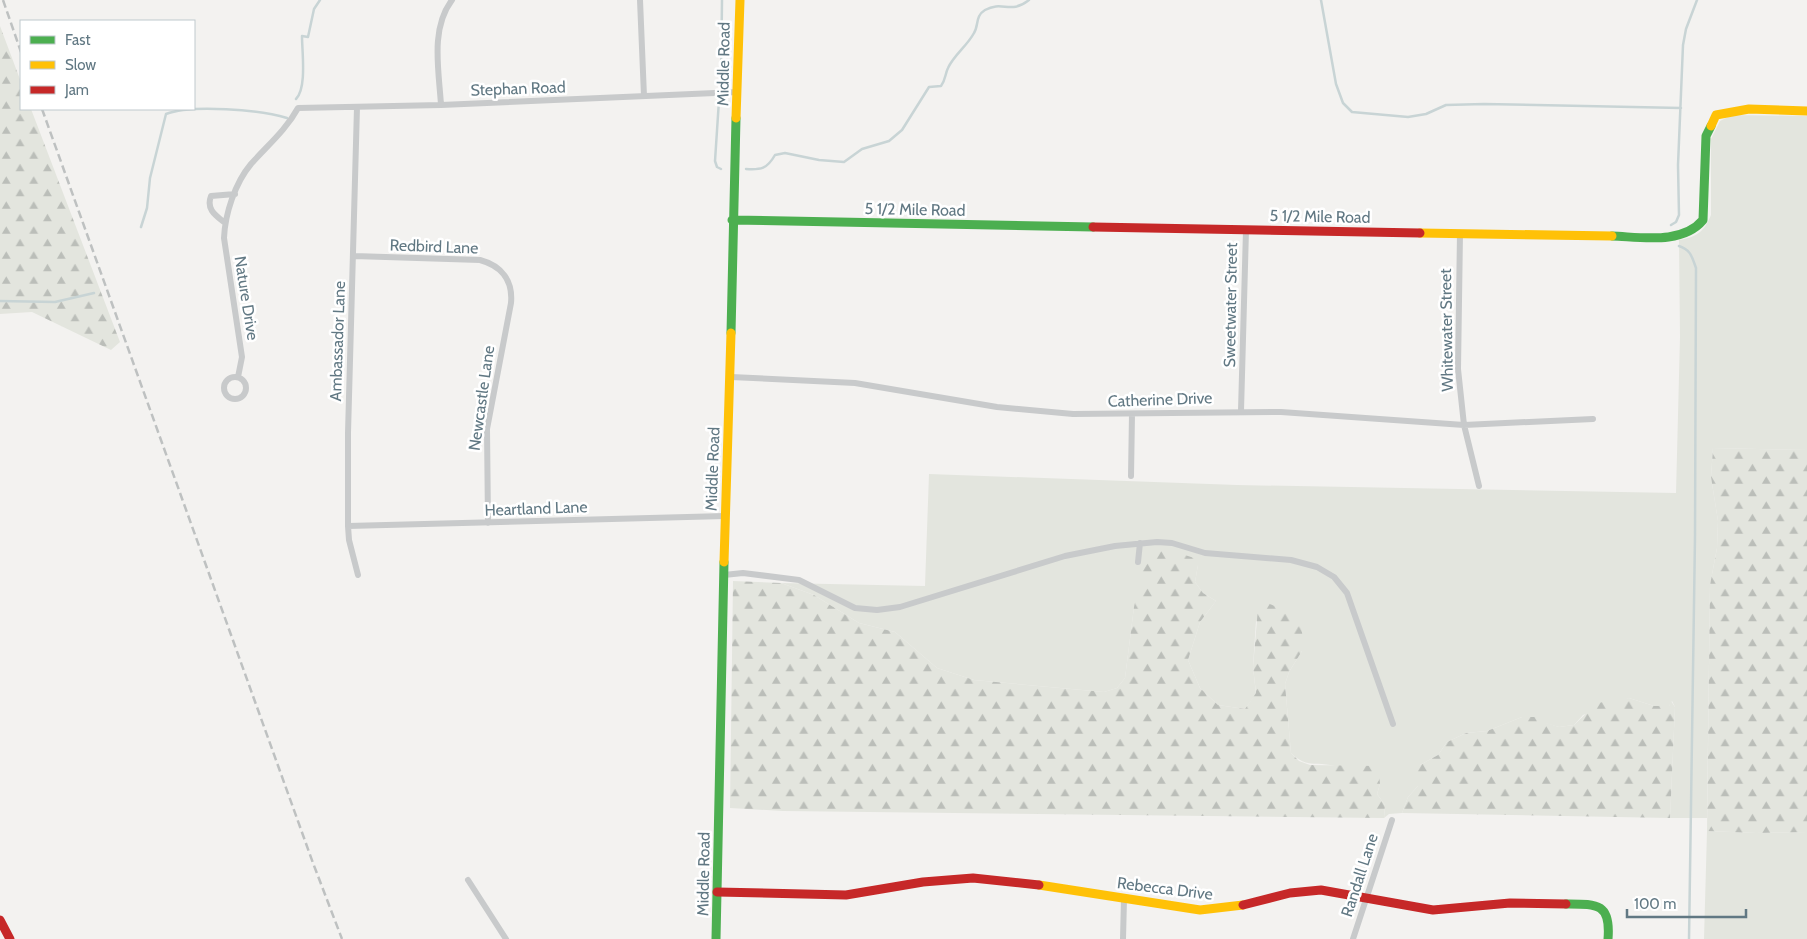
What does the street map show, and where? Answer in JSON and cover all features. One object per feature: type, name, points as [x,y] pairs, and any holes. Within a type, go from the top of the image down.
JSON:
[{"type":"street","points":[[441,105],[438,40],[443,15],[452,0]]},
{"type":"street","points":[[640,0],[644,96]]},
{"type":"street","name":"Middle Road","points":[[716,939],[725,516],[731,378],[732,220],[740,0]]},
{"type":"street","name":"Stephan Road","points":[[298,108],[441,105],[738,92]]},
{"type":"street","name":"Ambassador Lane","points":[[357,106],[348,433],[348,526],[349,540],[358,575]]},
{"type":"street","name":"Nature Drive","points":[[238,376],[242,357],[224,238],[224,222],[235,194],[251,164],[288,125],[298,108]]},
{"type":"street","name":"5 1/2 Mile Road","points":[[732,220],[1664,237],[1689,233],[1703,220],[1705,208],[1706,136],[1716,115],[1726,111],[1807,111]]},
{"type":"street","points":[[224,222],[212,213],[209,201],[211,196],[235,194]]},
{"type":"street","name":"Sweetwater Street","points":[[1241,411],[1246,230]]},
{"type":"street","name":"Whitewater Street","points":[[1460,233],[1458,369],[1464,424],[1479,486]]},
{"type":"street","name":"Redbird Lane","points":[[354,256],[480,260],[496,266],[507,278]]},
{"type":"street","name":"Newcastle Lane","points":[[488,523],[487,429],[511,303],[510,286],[507,278]]},
{"type":"street","name":"Catherine Drive","points":[[731,378],[855,383],[1033,412],[1132,414],[1241,411],[1320,414],[1464,424],[1593,419]]},
{"type":"street","points":[[1131,476],[1132,414]]},
{"type":"street","name":"Heartland Lane","points":[[348,526],[725,516]]},
{"type":"street","points":[[724,575],[743,573],[800,580],[855,608],[877,610],[900,607],[1065,556],[1115,546],[1140,543],[1172,543],[1205,553],[1291,560],[1317,567],[1334,577],[1347,593],[1393,724]]},
{"type":"street","points":[[1138,562],[1140,543]]},
{"type":"street","name":"Randall Lane","points":[[1353,939],[1392,820]]},
{"type":"street","name":"Rebecca Drive","points":[[717,892],[846,895],[923,882],[973,878],[1020,882],[1189,909],[1217,910],[1306,891],[1338,892],[1433,910],[1523,903],[1594,904],[1607,907],[1609,920],[1608,939]]},
{"type":"street","points":[[468,880],[506,939]]},
{"type":"street","points":[[1123,939],[1124,899]]},
{"type":"street","points":[[0,920],[10,939]]},
{"type":"green space","points":[[0,26],[20,79],[20,110],[31,110],[120,342],[111,350],[32,312],[0,314]]},
{"type":"green space","points":[[1732,115],[1807,116],[1807,450],[1713,448],[1711,477],[1718,521],[1717,548],[1710,585],[1707,818],[1670,818],[1675,707],[1672,701],[1669,706],[1654,706],[1629,698],[1583,715],[1574,725],[1559,727],[1522,717],[1487,731],[1466,733],[1447,742],[1438,755],[1420,765],[1418,786],[1408,797],[1402,813],[1389,814],[1384,818],[1385,805],[1377,794],[1380,784],[1335,766],[1307,763],[1291,753],[1285,684],[1289,672],[1302,651],[1256,621],[1253,667],[1256,694],[1245,709],[1218,705],[1200,688],[1188,660],[1200,622],[1216,601],[1203,593],[1195,582],[1198,565],[1134,607],[1125,678],[1117,688],[1104,692],[974,680],[937,668],[895,632],[859,623],[814,595],[781,583],[925,586],[929,474],[1237,485],[1676,493],[1680,337],[1679,240],[1691,237],[1703,230],[1711,215],[1711,139],[1720,121]]},
{"type":"green space","points":[[1713,448],[1807,450],[1807,832],[1756,833],[1707,831],[1710,585],[1717,548],[1718,521],[1711,477]]},
{"type":"green space","points":[[1167,549],[1194,558],[1198,565],[1195,582],[1203,593],[1216,601],[1200,622],[1188,660],[1200,688],[1218,705],[1245,709],[1256,693],[1253,667],[1258,608],[1263,601],[1288,612],[1300,621],[1303,638],[1302,651],[1289,672],[1285,684],[1291,753],[1299,761],[1310,765],[1378,766],[1380,784],[1377,794],[1385,805],[1384,818],[783,811],[730,808],[733,581],[781,583],[814,595],[859,623],[895,632],[937,668],[974,680],[1104,692],[1117,688],[1125,678],[1134,607],[1142,572],[1152,555]]},
{"type":"green space","points":[[1629,698],[1654,706],[1669,706],[1671,701],[1675,707],[1670,818],[1402,813],[1408,797],[1418,786],[1412,774],[1420,765],[1438,755],[1447,742],[1466,733],[1487,731],[1522,717],[1538,717],[1543,722],[1559,727],[1574,725],[1597,703]]},
{"type":"green space","points":[[1707,831],[1756,833],[1807,832],[1807,939],[1704,939]]},
{"type":"waterway","points":[[296,99],[302,87],[303,78],[302,36],[308,37],[314,9],[320,0]]},
{"type":"waterway","points":[[721,83],[722,0]]},
{"type":"waterway","points":[[746,169],[763,168],[775,155],[785,153],[819,160],[844,162],[862,149],[889,141],[902,130],[929,87],[941,86],[951,63],[974,33],[978,18],[982,12],[991,7],[1017,6],[1029,0]]},
{"type":"waterway","points":[[1321,0],[1336,84],[1343,103],[1352,112],[1408,117],[1426,114],[1446,105],[1484,104],[1681,108]]},
{"type":"waterway","points":[[1671,225],[1676,222],[1679,215],[1678,165],[1683,45],[1686,29],[1697,0]]},
{"type":"waterway","points":[[719,100],[715,161],[717,167],[721,169]]},
{"type":"waterway","points":[[195,109],[226,109],[287,118]]},
{"type":"waterway","points":[[141,227],[147,208],[150,178],[166,114],[185,110]]},
{"type":"waterway","points":[[1679,246],[1689,252],[1696,268],[1695,537],[1689,939]]},
{"type":"waterway","points":[[0,301],[55,302],[94,293]]},
{"type":"railway","points":[[3,0],[20,49]]},
{"type":"railway","points":[[42,110],[342,939]]},
{"type":"traffic: fast","points":[[731,333],[736,118]]},
{"type":"traffic: fast","points":[[1612,236],[1648,238],[1673,236],[1694,228],[1703,220],[1706,136],[1711,126]]},
{"type":"traffic: fast","points":[[732,220],[1093,227]]},
{"type":"traffic: fast","points":[[716,939],[724,562]]},
{"type":"traffic: fast","points":[[1566,904],[1586,904],[1600,908],[1607,918],[1608,939]]},
{"type":"traffic: slow","points":[[736,118],[740,0]]},
{"type":"traffic: slow","points":[[1711,126],[1716,115],[1749,109],[1807,111]]},
{"type":"traffic: slow","points":[[1420,233],[1612,236]]},
{"type":"traffic: slow","points":[[724,562],[731,333]]},
{"type":"traffic: slow","points":[[1039,885],[1200,910],[1243,905]]},
{"type":"traffic: jam","points":[[1093,227],[1420,233]]},
{"type":"traffic: jam","points":[[717,892],[846,895],[923,882],[973,878],[1039,885]]},
{"type":"traffic: jam","points":[[1243,905],[1290,893],[1321,890],[1433,910],[1510,903],[1566,904]]},
{"type":"traffic: jam","points":[[0,920],[10,939]]}]
